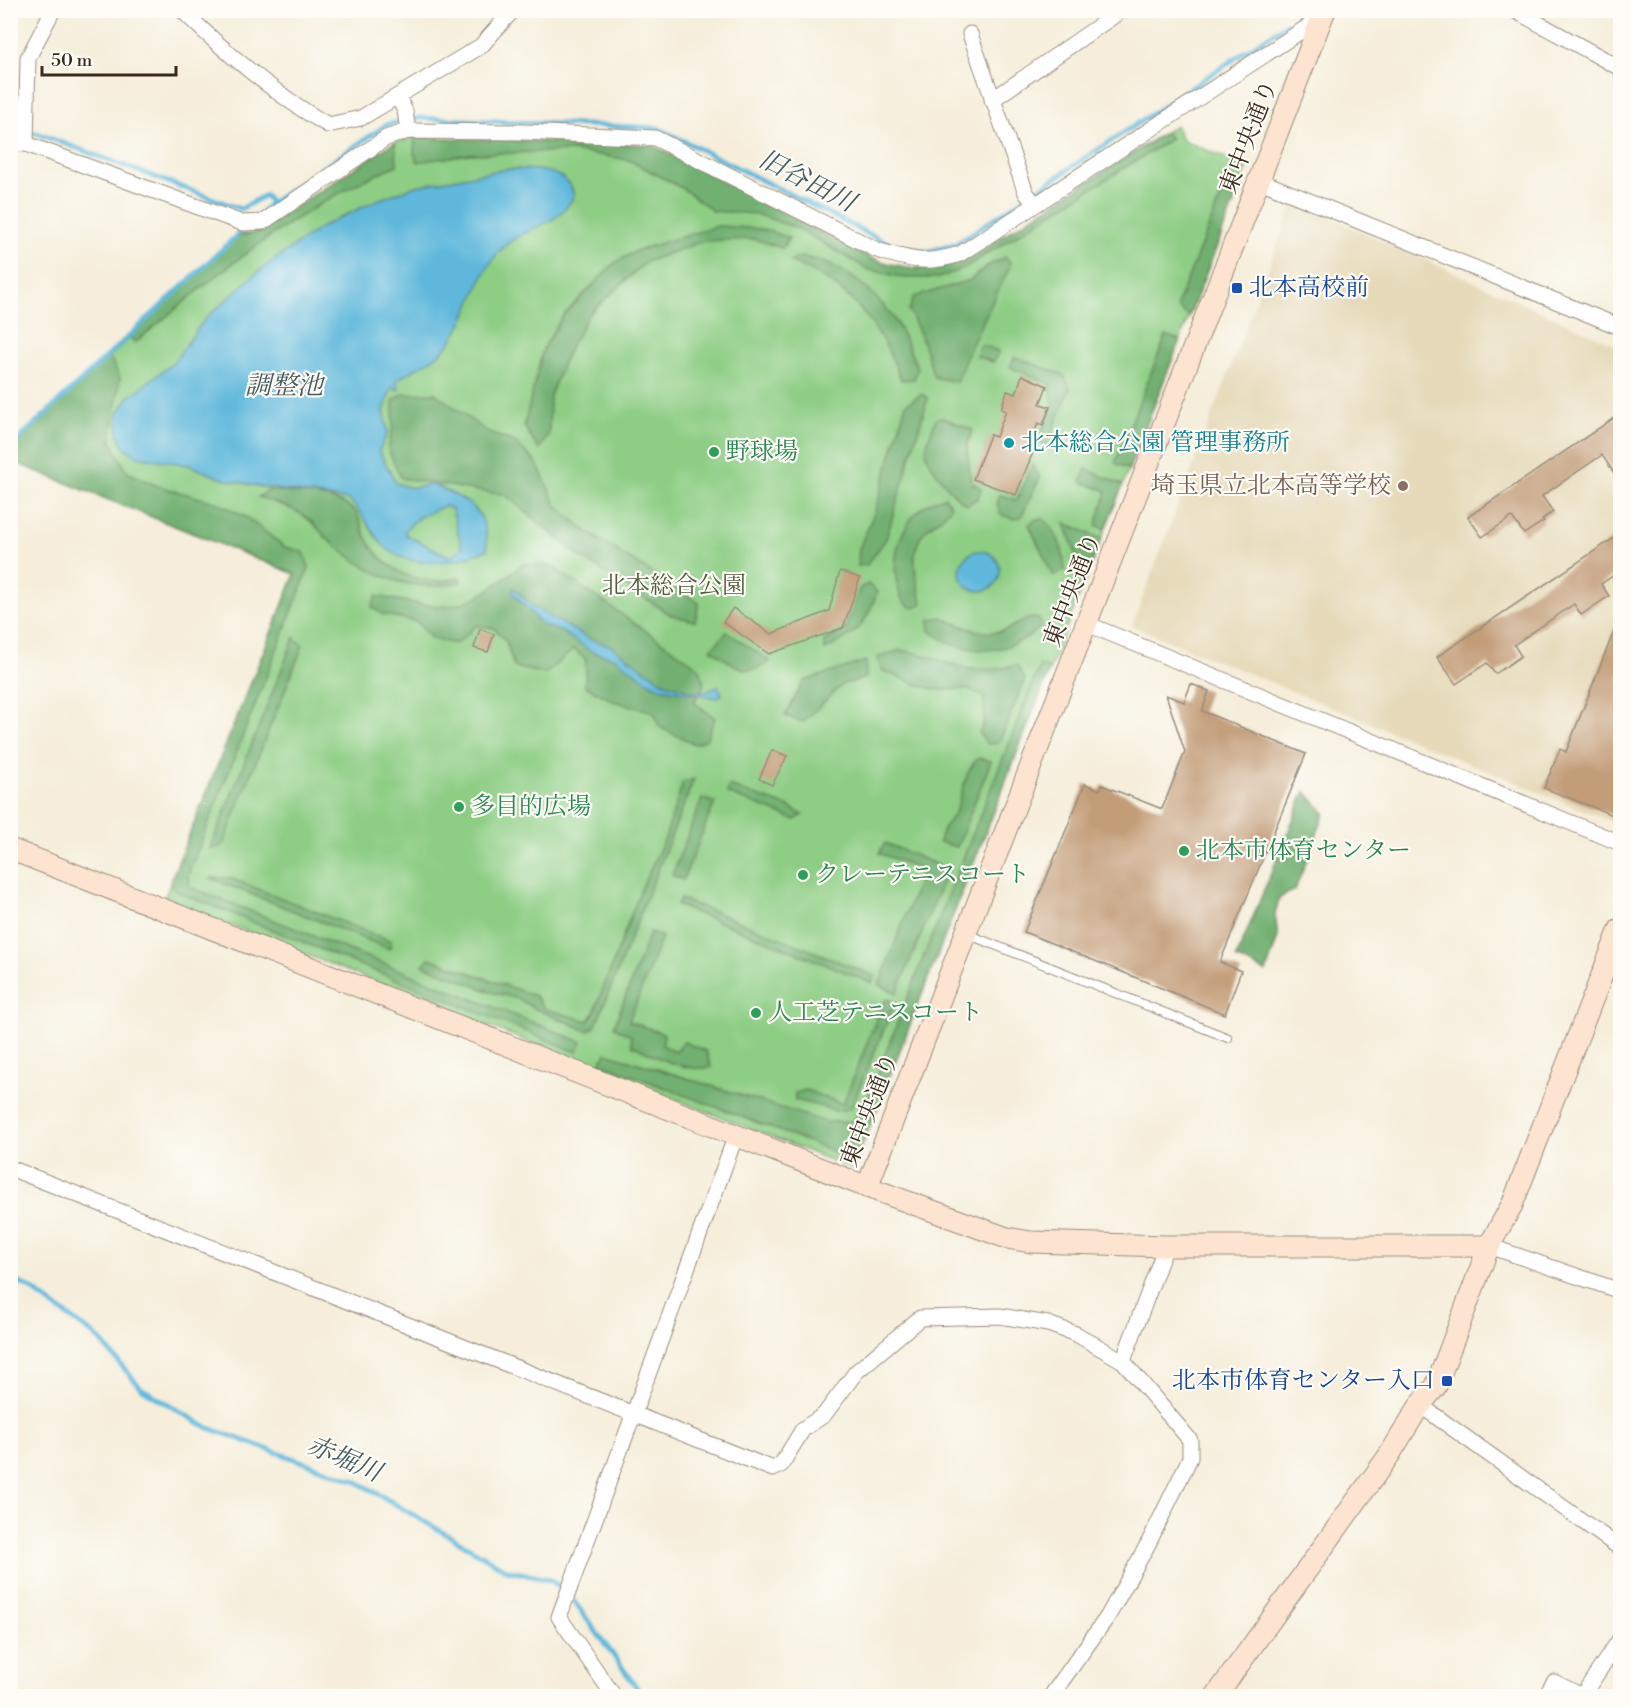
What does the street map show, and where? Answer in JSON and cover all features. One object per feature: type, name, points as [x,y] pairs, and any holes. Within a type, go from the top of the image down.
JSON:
[{"type":"street","points":[[26,144],[28,58],[53,10]]},
{"type":"street","points":[[182,10],[201,30],[275,89],[328,125],[362,118],[405,116],[524,132],[655,138],[877,250],[914,261],[938,261],[960,254],[1327,12]]},
{"type":"street","points":[[10,143],[26,144],[242,223],[263,222],[386,138],[405,116],[481,46],[513,10]]},
{"type":"street","points":[[992,100],[1122,10]]},
{"type":"street","points":[[1514,10],[1620,68]]},
{"type":"street","name":"東中央通り","points":[[867,1187],[1327,12]]},
{"type":"street","points":[[970,34],[1026,193],[1035,204]]},
{"type":"street","points":[[1260,181],[1620,327]]},
{"type":"street","points":[[1087,624],[1620,843]]},
{"type":"street","points":[[10,849],[867,1187],[1007,1238],[1031,1242],[1166,1246],[1489,1246],[1620,1291]]},
{"type":"street","points":[[1216,1696],[1388,1457],[1420,1405],[1436,1386],[1489,1246],[1512,1205],[1620,929]]},
{"type":"street","points":[[614,1696],[559,1617],[736,1135]]},
{"type":"street","points":[[10,1168],[773,1469],[782,1465],[803,1428],[824,1414],[856,1372],[920,1318],[1000,1316],[1048,1324],[1076,1334],[1123,1362],[1190,1440],[1190,1458],[1148,1544],[1108,1616],[1052,1696]]},
{"type":"street","points":[[1123,1362],[1166,1246]]},
{"type":"street","points":[[1420,1405],[1620,1548]]},
{"type":"street","points":[[1546,1696],[1554,1682],[1582,1696],[1620,1639]]},
{"type":"lane","points":[[966,933],[1228,1038]]},
{"type":"shaded area","name":"埼玉県立北本高等学校","points":[[1294,201],[1620,347],[1620,825],[1132,626]]},
{"type":"green space","name":"北本総合公園","points":[[1176,125],[1182,140],[1248,167],[853,1169],[164,899],[295,574],[11,461],[11,450],[238,236],[257,232],[395,142],[415,137],[652,145],[871,258],[906,267],[937,267],[962,262]]},
{"type":"green space","points":[[1166,132],[1171,139],[964,268],[939,278],[905,278],[867,269],[799,229],[756,214],[713,211],[682,188],[629,160],[576,151],[470,154],[418,162],[414,153],[415,137],[652,145],[871,258],[906,267],[926,268],[962,262]]},
{"type":"green space","points":[[395,142],[397,165],[326,201],[292,222],[227,267],[135,343],[130,337],[238,236],[257,232]]},
{"type":"green space","points":[[1233,181],[1241,185],[1189,316],[1177,305],[1226,184]]},
{"type":"green space","points":[[718,226],[763,229],[789,238],[782,248],[754,239],[703,241],[646,262],[589,314],[568,351],[550,396],[549,433],[539,450],[524,426],[543,349],[562,317],[613,264],[638,250]]},
{"type":"green space","points":[[801,257],[814,259],[840,270],[874,295],[900,328],[918,369],[914,379],[901,380],[881,338],[852,300],[827,280],[790,261]]},
{"type":"green space","points":[[1006,257],[1011,264],[956,382],[934,377],[921,336],[909,310],[914,297],[970,280],[987,266]]},
{"type":"green space","points":[[1166,336],[1180,340],[1129,469],[1115,463]]},
{"type":"green space","points":[[981,345],[999,351],[993,362],[976,356]]},
{"type":"green space","points":[[109,355],[120,378],[111,441],[127,472],[158,486],[218,503],[246,517],[285,547],[304,552],[309,568],[188,875],[190,887],[582,1042],[577,1052],[175,891],[170,882],[295,574],[11,461],[11,450]]},
{"type":"green space","points":[[1015,357],[1064,375],[1070,388],[1047,446],[1038,441],[1053,405],[1050,384],[1010,367]]},
{"type":"green space","points":[[435,393],[489,433],[515,442],[536,462],[557,506],[589,533],[699,603],[695,621],[671,615],[579,556],[505,495],[401,478],[388,449],[393,427],[393,401],[403,394]]},
{"type":"green space","points":[[922,394],[928,398],[886,539],[867,565],[858,566],[859,549],[875,511],[906,404]]},
{"type":"green space","points":[[941,417],[973,430],[967,445],[971,482],[981,488],[978,498],[967,505],[943,481],[931,464],[926,451],[936,419]]},
{"type":"green space","points":[[1032,465],[1040,477],[1021,517],[1014,519],[1001,515],[997,505],[1000,495],[1017,500]]},
{"type":"green space","points":[[1086,469],[1123,485],[1105,529],[1096,525],[1107,491],[1081,482]]},
{"type":"green space","points":[[269,490],[325,497],[345,504],[356,512],[372,547],[392,567],[417,579],[431,581],[460,577],[461,582],[424,586],[408,584],[376,573],[346,554],[327,539],[313,523],[296,511],[258,497]]},
{"type":"green space","points":[[945,497],[951,506],[949,510],[927,529],[917,546],[915,564],[922,603],[915,608],[911,607],[904,601],[898,588],[896,560],[898,546],[910,520],[931,502]]},
{"type":"green space","points":[[1042,518],[1056,535],[1063,556],[1065,571],[1053,575],[1029,525],[1034,520]]},
{"type":"green space","points":[[1065,523],[1102,539],[1090,568],[1080,566]]},
{"type":"green space","points":[[523,564],[551,566],[700,668],[704,685],[694,702],[715,718],[706,740],[695,744],[659,727],[654,712],[614,701],[585,686],[586,660],[574,649],[545,674],[514,667],[506,641],[494,628],[476,626],[456,644],[431,638],[417,622],[382,614],[372,607],[376,596],[416,604],[455,605],[474,599]]},
{"type":"green space","points":[[868,584],[877,592],[864,621],[852,634],[825,650],[824,641],[845,630],[860,588]]},
{"type":"green space","points":[[941,617],[981,632],[1005,630],[1030,618],[1039,619],[1041,627],[1014,644],[986,650],[972,649],[944,640],[930,631],[929,620]]},
{"type":"green space","points":[[727,632],[770,661],[762,667],[747,670],[726,660],[711,649]]},
{"type":"green space","points":[[294,638],[303,645],[223,846],[210,849]]},
{"type":"green space","points":[[900,650],[982,670],[1017,665],[1025,679],[999,743],[987,744],[979,733],[984,722],[984,697],[963,689],[928,688],[882,670],[877,658]]},
{"type":"green space","points":[[866,661],[866,678],[843,684],[803,722],[785,716],[804,681]]},
{"type":"green space","points":[[1040,665],[1050,669],[861,1149],[840,1154],[600,1063],[606,1053],[826,1122],[849,1122],[862,1112]]},
{"type":"green space","points":[[978,758],[991,761],[957,847],[939,842],[943,830],[956,810],[967,776]]},
{"type":"green space","points":[[694,779],[595,1027],[588,1031],[533,1008],[519,999],[491,992],[423,965],[429,958],[535,996],[545,1009],[588,1021],[593,1015],[641,889],[665,838],[683,782]]},
{"type":"green space","points":[[729,786],[789,807],[803,815],[795,820],[727,793]]},
{"type":"green space","points":[[1305,791],[1325,813],[1295,890],[1279,898],[1275,915],[1278,937],[1266,972],[1236,958]]},
{"type":"green space","points":[[702,799],[715,802],[683,880],[672,875]]},
{"type":"green space","points":[[885,843],[948,869],[897,993],[879,985],[923,870],[879,853]]},
{"type":"green space","points":[[210,878],[230,878],[391,941],[390,949]]},
{"type":"green space","points":[[680,899],[875,976],[872,983],[677,905]]},
{"type":"green space","points":[[650,932],[662,937],[629,1021],[664,1034],[662,1045],[676,1052],[684,1042],[706,1051],[711,1067],[690,1068],[660,1058],[632,1045],[631,1036],[614,1027]]},
{"type":"green space","points":[[887,999],[895,1003],[851,1108],[837,1111],[795,1100],[795,1093],[806,1090],[843,1104],[882,1005]]},
{"type":"water","name":"調整池","points":[[507,169],[538,170],[565,179],[574,196],[559,215],[514,239],[495,256],[448,345],[430,360],[396,381],[399,388],[397,390],[392,387],[384,411],[388,433],[379,451],[396,483],[411,487],[436,486],[468,502],[483,521],[487,550],[447,561],[419,562],[405,559],[382,544],[349,500],[223,479],[188,465],[137,456],[124,447],[118,434],[118,413],[128,398],[173,363],[205,319],[261,269],[323,226],[375,201],[416,186]],"holes":[[[445,506],[452,509],[462,548],[450,557],[406,535],[405,530],[419,517]]]},
{"type":"water","points":[[980,551],[994,557],[1000,571],[994,585],[980,591],[966,585],[960,571],[966,557]]},
{"type":"water","points":[[514,588],[533,607],[590,639],[611,646],[663,682],[695,692],[706,692],[718,686],[722,694],[718,698],[660,688],[615,658],[592,652],[562,632],[542,625],[512,592]]},
{"type":"building","name":"北本総合公園 管理事務所","points":[[1022,375],[1047,386],[1040,404],[1050,407],[1043,425],[1038,423],[1028,450],[1033,452],[1016,495],[973,479],[990,435],[996,437],[1006,411],[1001,409],[1007,391],[1016,394]]},
{"type":"building","points":[[1620,414],[1620,482],[1602,455],[1542,496],[1553,512],[1542,519],[1544,521],[1524,534],[1512,517],[1482,537],[1468,517]]},
{"type":"building","points":[[1620,534],[1620,571],[1601,584],[1609,596],[1581,615],[1574,604],[1514,645],[1521,656],[1495,674],[1487,663],[1456,684],[1437,657]]},
{"type":"building","points":[[840,571],[860,578],[843,628],[769,654],[723,622],[733,608],[771,634],[829,611]]},
{"type":"building","points":[[1620,616],[1620,818],[1544,788],[1560,749],[1566,752]]},
{"type":"building","points":[[480,629],[494,634],[488,652],[474,648]]},
{"type":"building","points":[[1191,684],[1209,691],[1202,711],[1306,754],[1220,962],[1241,971],[1225,1014],[1024,932],[1085,784],[1100,790],[1102,785],[1162,809],[1185,752],[1166,695],[1184,702]]},
{"type":"building","points":[[772,750],[787,756],[772,785],[759,779]]},
{"type":"waterway","name":"旧谷田川","points":[[256,219],[271,203],[386,125],[419,118],[658,128],[893,246],[926,252],[956,244],[1287,24]]},
{"type":"waterway","points":[[10,131],[36,133],[241,209],[265,195],[271,203]]},
{"type":"waterway","points":[[10,447],[246,227]]},
{"type":"waterway","name":"赤堀川","points":[[10,1279],[27,1286],[97,1337],[141,1388],[206,1427],[356,1481],[507,1570],[551,1580],[570,1596],[643,1696]]},
{"type":"place","name":"北本高校前","points":[[1237,288]]},
{"type":"place","name":"北本総合公園 管理事務所","points":[[1009,443]]},
{"type":"place","name":"野球場","points":[[714,452]]},
{"type":"place","name":"埼玉県立北本高等学校","points":[[1403,486]]},
{"type":"place","name":"多目的広場","points":[[459,807]]},
{"type":"place","name":"北本市体育センター","points":[[1184,851]]},
{"type":"place","name":"クレーテニスコート","points":[[803,875]]},
{"type":"place","name":"人工芝テニスコート","points":[[756,1013]]},
{"type":"place","name":"北本市体育センター入口","points":[[1447,1381]]}]
